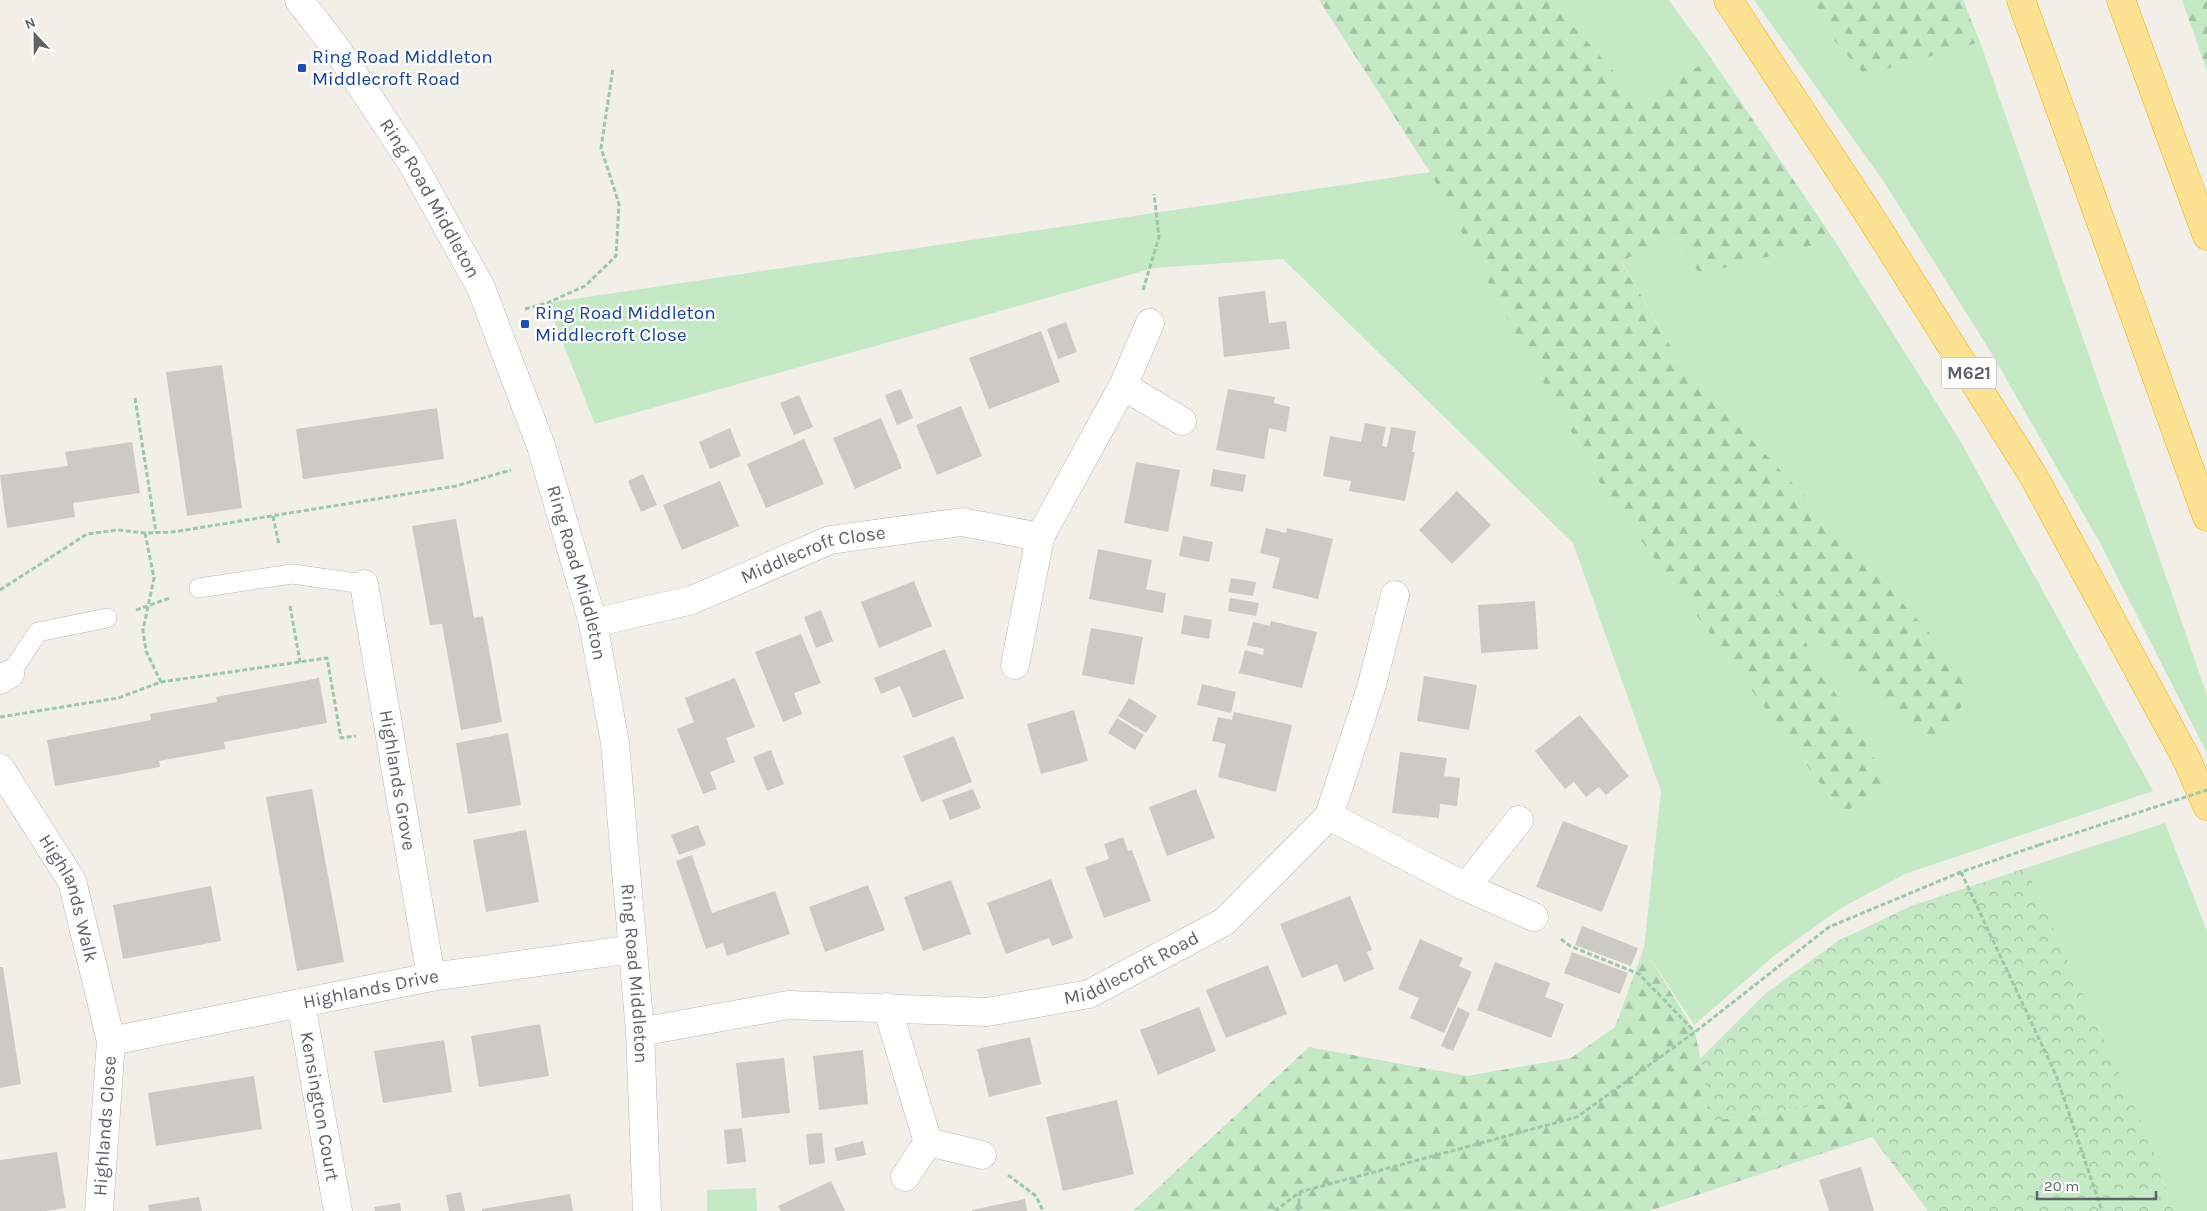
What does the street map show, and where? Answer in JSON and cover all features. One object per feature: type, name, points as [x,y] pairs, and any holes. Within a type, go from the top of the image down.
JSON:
[{"type":"highway","name":"M621","points":[[1728,0],[1866,210],[2034,478],[2187,760],[2207,806]]},
{"type":"highway","points":[[2021,0],[2207,517]]},
{"type":"highway","points":[[2122,0],[2207,236]]},
{"type":"street","name":"Ring Road Middleton","points":[[299,0],[336,48],[412,163],[481,288],[545,461],[593,623],[615,743],[640,1032],[647,1211]]},
{"type":"street","points":[[1015,666],[1040,537],[1123,386],[1150,323]]},
{"type":"street","points":[[1123,386],[1182,421]]},
{"type":"street","name":"Middlecroft Close","points":[[593,623],[692,600],[830,540],[962,522],[1040,537]]},
{"type":"street","name":"Highlands Grove","points":[[364,584],[430,976]]},
{"type":"street","name":"Middlecroft Road","points":[[640,1032],[788,1004],[987,1012],[1089,994],[1224,922],[1329,816],[1371,688],[1395,595]]},
{"type":"street","name":"Highlands Walk","points":[[0,768],[72,881],[111,1041]]},
{"type":"street","points":[[1329,816],[1466,887],[1534,917]]},
{"type":"street","points":[[1466,887],[1519,820]]},
{"type":"street","name":"Highlands Drive","points":[[111,1041],[430,976],[633,949]]},
{"type":"street","name":"Kensington Court","points":[[301,1002],[338,1211]]},
{"type":"street","points":[[887,1007],[928,1142],[905,1178]]},
{"type":"street","name":"Highlands Close","points":[[99,1211],[111,1041]]},
{"type":"street","points":[[928,1142],[982,1155]]},
{"type":"lane","points":[[199,588],[292,574],[364,584]]},
{"type":"lane","points":[[5,677],[38,632],[107,618]]},
{"type":"path","points":[[493,317],[547,303],[585,286],[616,256],[618,204],[601,148],[613,68]]},
{"type":"path","points":[[1150,323],[1141,299],[1159,238],[1154,194]]},
{"type":"path","points":[[135,398],[156,532]]},
{"type":"path","points":[[0,590],[88,534],[118,530],[145,533],[173,532],[456,486],[545,461]]},
{"type":"path","points":[[145,533],[154,578],[143,630],[146,651],[160,682]]},
{"type":"path","points":[[107,618],[149,606],[199,588]]},
{"type":"path","points":[[0,717],[118,698],[160,682],[327,658],[341,738],[389,731]]},
{"type":"path","points":[[1274,1211],[1300,1192],[1577,1117],[1694,1032],[1829,927],[1962,872],[2207,790]]},
{"type":"path","points":[[1962,872],[2056,1075],[2102,1211]]},
{"type":"path","points":[[1534,917],[1570,946],[1639,974],[1694,1032]]},
{"type":"path","points":[[982,1155],[1036,1196],[1043,1211]]},
{"type":"path","points":[[1298,1211],[1300,1192]]},
{"type":"green space","points":[[1319,0],[1550,0],[1642,103],[1711,58],[1834,240],[1700,274],[1673,237],[1621,261],[1682,366],[1818,510],[1974,682],[1937,752],[1773,587],[1890,786],[1842,813],[1603,488],[1501,307],[1430,172]]},
{"type":"green space","points":[[1550,0],[1669,0],[1711,58],[1642,103]]},
{"type":"green space","points":[[1754,0],[1798,0],[1865,75],[1980,42],[2207,695],[2207,753],[2100,543],[1992,354],[1884,182]]},
{"type":"green space","points":[[1798,0],[1963,0],[1980,42],[1865,75]]},
{"type":"green space","points":[[2182,0],[2207,0],[2207,71]]},
{"type":"green space","points":[[1430,172],[1501,307],[1603,488],[1842,813],[1890,786],[1771,585],[1937,751],[1818,510],[1682,366],[1621,260],[1673,237],[1700,274],[1834,240],[1958,437],[2153,791],[1905,874],[1841,908],[1775,955],[1694,1025],[1644,948],[1661,791],[1573,543],[1283,259],[1154,268],[595,424],[547,303]]},
{"type":"green space","points":[[2165,823],[2207,931],[2207,1211],[2173,1211],[2150,1141],[2026,868]]},
{"type":"green space","points":[[2026,868],[2150,1141],[2173,1211],[1928,1211],[1872,1137],[1872,1097],[1712,1121],[1700,1059],[1765,994],[1838,941],[1911,906]]},
{"type":"green space","points":[[1644,948],[1695,1032],[1712,1121],[1872,1097],[1872,1137],[1649,1211],[1133,1211],[1309,1047],[1467,1076],[1571,1058],[1615,1027]]},
{"type":"green space","points":[[756,1188],[757,1211],[707,1211],[707,1190]]},
{"type":"building","points":[[1265,291],[1269,323],[1286,321],[1290,349],[1224,357],[1218,297]]},
{"type":"building","points":[[1066,322],[1077,352],[1058,359],[1047,329]]},
{"type":"building","points":[[1041,331],[1060,382],[989,409],[969,358]]},
{"type":"building","points":[[222,365],[242,508],[187,516],[166,372]]},
{"type":"building","points":[[901,389],[913,418],[897,425],[885,395]]},
{"type":"building","points":[[1228,389],[1275,397],[1274,403],[1290,407],[1286,432],[1269,428],[1264,459],[1216,450]]},
{"type":"building","points":[[799,395],[813,427],[794,435],[780,403]]},
{"type":"building","points":[[961,406],[982,456],[937,475],[916,425]]},
{"type":"building","points":[[437,408],[444,459],[303,479],[296,429]]},
{"type":"building","points":[[881,418],[902,468],[855,489],[833,438]]},
{"type":"building","points":[[1365,423],[1386,427],[1382,446],[1387,447],[1391,427],[1416,431],[1412,452],[1415,452],[1405,501],[1349,491],[1351,481],[1323,476],[1330,436],[1361,442]]},
{"type":"building","points":[[730,428],[741,456],[710,469],[699,442]]},
{"type":"building","points":[[804,439],[824,484],[766,508],[747,464]]},
{"type":"building","points":[[132,442],[140,493],[73,503],[75,517],[7,528],[0,475],[68,466],[65,452]]},
{"type":"building","points":[[1136,462],[1180,470],[1168,532],[1124,523]]},
{"type":"building","points":[[1213,469],[1246,475],[1243,492],[1210,486]]},
{"type":"building","points":[[643,474],[657,505],[641,512],[628,481]]},
{"type":"building","points":[[720,481],[739,526],[682,550],[663,505]]},
{"type":"building","points":[[1457,491],[1491,525],[1452,564],[1419,530]]},
{"type":"building","points":[[456,519],[474,618],[483,616],[502,722],[461,730],[442,624],[430,625],[412,526]]},
{"type":"building","points":[[1266,528],[1286,533],[1287,528],[1333,539],[1318,599],[1272,588],[1280,558],[1260,553]]},
{"type":"building","points":[[1183,536],[1213,542],[1209,562],[1179,556]]},
{"type":"building","points":[[1098,549],[1152,560],[1146,589],[1166,593],[1163,613],[1089,599]]},
{"type":"building","points":[[1231,578],[1256,582],[1253,596],[1228,592]]},
{"type":"building","points":[[914,581],[932,626],[879,648],[861,602]]},
{"type":"building","points":[[1230,598],[1259,603],[1256,616],[1228,611]]},
{"type":"building","points":[[1535,601],[1538,649],[1481,653],[1478,605]]},
{"type":"building","points":[[821,610],[833,641],[816,648],[804,617]]},
{"type":"building","points":[[1184,615],[1212,620],[1209,639],[1181,634]]},
{"type":"building","points":[[1271,621],[1317,632],[1302,688],[1239,673],[1245,650],[1263,655],[1264,649],[1247,645],[1253,622],[1270,626]]},
{"type":"building","points":[[1091,628],[1143,637],[1134,685],[1082,675]]},
{"type":"building","points":[[801,634],[821,683],[794,693],[802,714],[783,722],[755,652]]},
{"type":"building","points":[[945,649],[964,698],[913,718],[900,686],[881,694],[874,678]]},
{"type":"building","points":[[1424,676],[1477,685],[1469,730],[1417,721]]},
{"type":"building","points":[[319,678],[327,723],[224,742],[225,749],[159,761],[160,767],[55,786],[47,740],[151,720],[150,714],[217,702],[216,697]]},
{"type":"building","points":[[735,678],[755,727],[726,738],[735,762],[710,772],[717,789],[703,794],[677,729],[694,722],[685,698]]},
{"type":"building","points":[[1202,684],[1236,692],[1231,713],[1197,705]]},
{"type":"building","points":[[1129,698],[1157,716],[1146,733],[1118,716]]},
{"type":"building","points":[[1074,710],[1088,761],[1041,774],[1027,724]]},
{"type":"building","points":[[1234,712],[1292,725],[1276,792],[1218,777],[1226,744],[1212,741],[1218,717],[1232,720]]},
{"type":"building","points":[[1580,715],[1629,776],[1606,795],[1599,787],[1586,797],[1574,782],[1565,789],[1535,751]]},
{"type":"building","points":[[1117,718],[1144,735],[1135,750],[1108,733]]},
{"type":"building","points":[[508,733],[521,805],[468,814],[456,743]]},
{"type":"building","points":[[954,736],[972,782],[921,802],[903,756]]},
{"type":"building","points":[[771,750],[784,784],[767,791],[753,757]]},
{"type":"building","points":[[1400,752],[1447,758],[1444,776],[1460,778],[1457,806],[1440,804],[1439,818],[1392,813]]},
{"type":"building","points":[[312,789],[344,962],[297,971],[266,797]]},
{"type":"building","points":[[973,789],[981,808],[950,820],[942,800]]},
{"type":"building","points":[[1196,789],[1215,838],[1167,856],[1149,807]]},
{"type":"building","points":[[1563,821],[1628,846],[1602,912],[1536,887]]},
{"type":"building","points":[[698,825],[706,845],[679,855],[671,835]]},
{"type":"building","points":[[526,830],[539,902],[486,912],[473,840]]},
{"type":"building","points":[[1123,837],[1128,851],[1132,850],[1151,901],[1104,918],[1085,867],[1109,859],[1104,844]]},
{"type":"building","points":[[692,855],[712,913],[775,891],[790,934],[727,956],[723,943],[706,949],[676,861]]},
{"type":"building","points":[[1051,879],[1073,938],[1052,946],[1049,938],[1006,954],[987,903]]},
{"type":"building","points":[[951,880],[971,934],[923,951],[904,897]]},
{"type":"building","points":[[868,885],[885,930],[825,952],[809,907]]},
{"type":"building","points":[[211,886],[221,941],[123,959],[113,905]]},
{"type":"building","points":[[1350,896],[1372,950],[1367,952],[1374,969],[1344,982],[1337,964],[1302,978],[1280,924]]},
{"type":"building","points":[[1582,926],[1638,948],[1631,966],[1575,945]]},
{"type":"building","points":[[1420,939],[1463,958],[1459,966],[1472,972],[1444,1033],[1410,1018],[1419,998],[1398,989]]},
{"type":"building","points":[[1572,952],[1628,973],[1620,994],[1564,973]]},
{"type":"building","points":[[1495,962],[1550,983],[1545,997],[1564,1004],[1551,1038],[1477,1010]]},
{"type":"building","points":[[1268,965],[1287,1014],[1226,1038],[1206,990]]},
{"type":"building","points":[[0,967],[3,967],[21,1084],[0,1088]]},
{"type":"building","points":[[1199,1007],[1216,1051],[1158,1075],[1140,1030]]},
{"type":"building","points":[[1458,1007],[1470,1013],[1453,1051],[1441,1046]]},
{"type":"building","points":[[540,1024],[549,1076],[479,1087],[471,1036]]},
{"type":"building","points":[[1030,1037],[1041,1084],[989,1097],[977,1049]]},
{"type":"building","points":[[444,1040],[452,1092],[383,1103],[374,1051]]},
{"type":"building","points":[[863,1050],[868,1104],[819,1110],[813,1056]]},
{"type":"building","points":[[784,1058],[790,1113],[742,1118],[736,1063]]},
{"type":"building","points":[[254,1076],[262,1129],[156,1146],[148,1093]]},
{"type":"building","points":[[1117,1100],[1134,1174],[1063,1191],[1046,1117]]},
{"type":"building","points":[[742,1128],[746,1162],[727,1164],[724,1130]]},
{"type":"building","points":[[822,1133],[825,1163],[809,1165],[806,1134]]},
{"type":"building","points":[[863,1141],[866,1155],[837,1161],[834,1148]]},
{"type":"building","points":[[57,1152],[66,1208],[45,1211],[0,1211],[0,1160]]},
{"type":"building","points":[[1861,1167],[1874,1211],[1829,1211],[1819,1180]]},
{"type":"building","points":[[831,1181],[845,1211],[781,1211],[778,1206]]},
{"type":"building","points":[[461,1192],[465,1211],[449,1211],[446,1195]]},
{"type":"building","points":[[570,1194],[573,1211],[482,1211],[482,1209]]},
{"type":"building","points":[[199,1197],[202,1211],[149,1211],[148,1205]]},
{"type":"building","points":[[1025,1199],[1027,1211],[972,1211],[972,1210]]},
{"type":"building","points":[[400,1203],[401,1211],[375,1211],[374,1207]]},
{"type":"place","name":"Ring Road Middleton Middlecroft Road","points":[[302,68]]},
{"type":"place","name":"Ring Road Middleton Middlecroft Close","points":[[525,324]]}]
